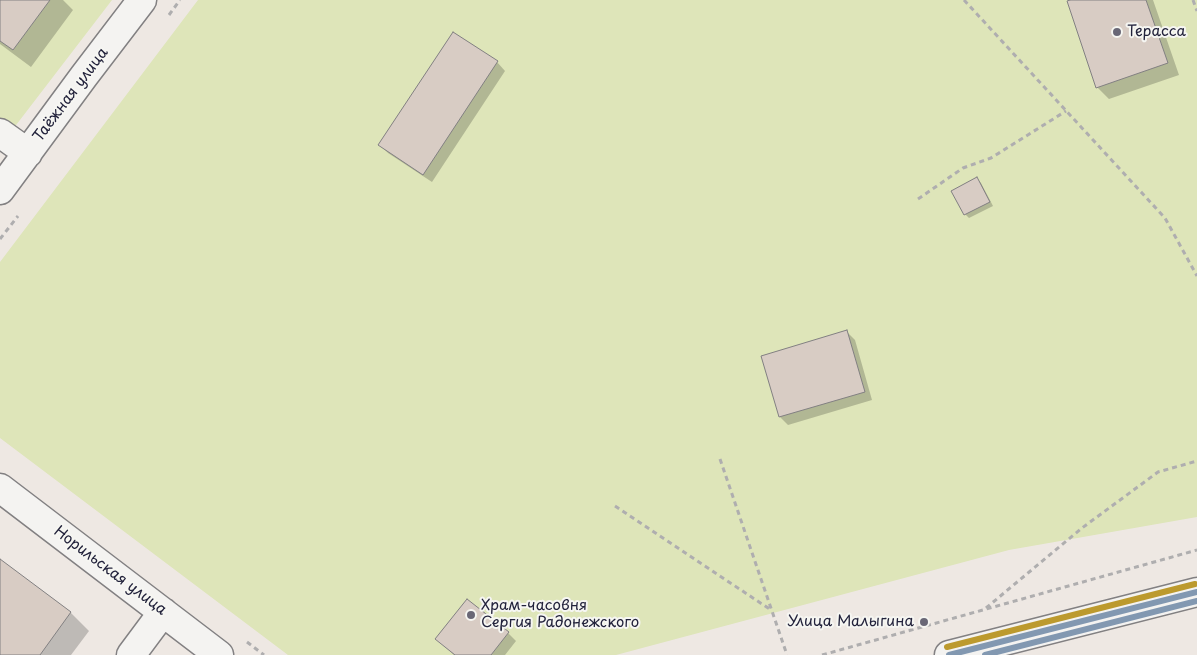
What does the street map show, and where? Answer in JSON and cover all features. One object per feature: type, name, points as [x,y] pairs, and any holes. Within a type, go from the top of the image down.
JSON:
[{"type":"street","name":"Таёжная улица","points":[[0,190],[142,0]]},
{"type":"street","points":[[0,133],[28,153]]},
{"type":"street","name":"Норильская улица","points":[[0,488],[219,655]]},
{"type":"street","points":[[949,655],[1197,592]]},
{"type":"street","points":[[130,655],[163,612]]},
{"type":"path","points":[[964,0],[1165,218],[1197,276]]},
{"type":"path","points":[[1193,0],[1197,11]]},
{"type":"path","points":[[918,200],[963,168],[991,158],[1066,111]]},
{"type":"path","points":[[720,459],[787,655]]},
{"type":"path","points":[[983,610],[1082,528],[1158,472],[1197,461]]},
{"type":"path","points":[[615,506],[772,610]]},
{"type":"path","points":[[822,655],[1197,550]]},
{"type":"green space","points":[[0,0],[112,0],[0,146]]},
{"type":"green space","points":[[198,0],[1197,0],[1197,517],[1009,550],[616,655],[288,655],[0,438],[0,262]]},
{"type":"building","points":[[0,0],[50,0],[13,50],[0,41]]},
{"type":"building","name":"Терасса","points":[[1146,0],[1168,63],[1096,88],[1067,1]]},
{"type":"building","points":[[453,32],[498,61],[423,175],[378,145]]},
{"type":"building","points":[[977,177],[990,202],[964,215],[951,191]]},
{"type":"building","points":[[847,330],[865,392],[779,417],[761,356]]},
{"type":"building","points":[[0,559],[71,612],[40,655],[0,655]]},
{"type":"building","name":"Храм-часовня Сергия Радонежского","points":[[467,599],[509,632],[491,655],[455,655],[435,639]]},
{"type":"transit line","points":[[947,647],[1195,584]]},
{"type":"transit line","points":[[949,655],[1197,592]]},
{"type":"transit line","points":[[985,655],[1197,601]]},
{"type":"place","name":"Терасса","points":[[1117,32]]},
{"type":"place","name":"Храм-часовня Сергия Радонежского","points":[[471,615]]},
{"type":"place","name":"Улица Малыгина","points":[[924,622]]}]
